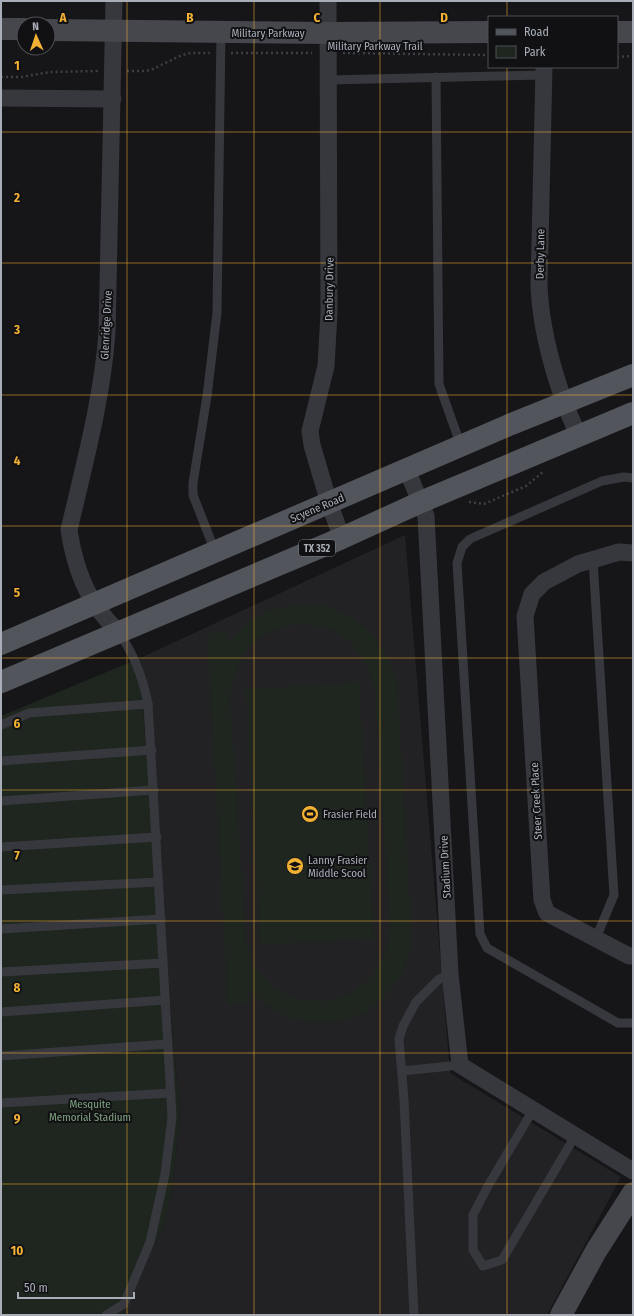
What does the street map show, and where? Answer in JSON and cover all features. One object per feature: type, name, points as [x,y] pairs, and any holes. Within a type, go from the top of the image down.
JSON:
[{"type":"main road","points":[[1,29],[16,29]]},
{"type":"main road","name":"Military Parkway","points":[[56,30],[113,31],[220,43],[329,43],[488,32]]},
{"type":"main road","points":[[618,32],[633,32]]},
{"type":"main road","name":"Scyene Road","points":[[1,644],[461,446],[633,374]]},
{"type":"main road","name":"TX 352","points":[[1,682],[633,413]]},
{"type":"main road","points":[[561,1315],[596,1251],[633,1193]]},
{"type":"street","name":"Glenridge Drive","points":[[114,1],[113,99],[105,359],[101,389],[69,530],[72,550],[78,572],[94,604],[118,632]]},
{"type":"street","name":"Danbury Drive","points":[[328,1],[329,321],[326,366],[310,431],[312,445],[329,503],[342,538]]},
{"type":"street","name":"Derby Lane","points":[[544,71],[539,280],[540,311],[564,402],[578,436]]},
{"type":"street","points":[[1,98],[113,99]]},
{"type":"street","name":"Stadium Drive","points":[[407,470],[426,516],[450,974],[460,1064]]},
{"type":"street","points":[[593,560],[618,552],[633,553]]},
{"type":"street","name":"Steer Creek Place","points":[[593,560],[578,564],[544,582],[532,594],[525,616],[542,900],[547,913],[630,956],[633,956]]},
{"type":"street","points":[[460,1064],[633,1171]]},
{"type":"lane","points":[[212,540],[193,495],[193,483],[207,396],[217,313],[220,43]]},
{"type":"lane","points":[[329,80],[436,77],[544,71]]},
{"type":"lane","points":[[436,77],[439,384],[461,446]]},
{"type":"lane","points":[[633,478],[624,477],[602,481],[470,539],[462,548],[457,563],[480,934],[487,948],[597,1012],[618,1024],[633,1023]]},
{"type":"lane","points":[[593,560],[614,895],[596,938]]},
{"type":"lane","points":[[106,1315],[124,1304],[150,1242],[165,1174],[172,1117],[152,750],[148,704],[144,687],[128,646],[118,632]]},
{"type":"lane","points":[[1,725],[29,713],[148,704]]},
{"type":"lane","points":[[1,761],[152,750]]},
{"type":"lane","points":[[1,801],[154,790]]},
{"type":"lane","points":[[1,847],[156,837]]},
{"type":"lane","points":[[1,890],[159,882]]},
{"type":"lane","points":[[1,929],[161,919]]},
{"type":"lane","points":[[1,972],[163,963]]},
{"type":"lane","points":[[414,1315],[402,1071],[399,1039],[403,1026],[416,1002],[439,979],[450,974]]},
{"type":"lane","points":[[1,1012],[165,1000]]},
{"type":"lane","points":[[1,1056],[168,1044]]},
{"type":"lane","points":[[402,1071],[460,1064]]},
{"type":"lane","points":[[1,1103],[171,1093]]},
{"type":"lane","points":[[533,1110],[488,1186],[473,1215],[473,1250],[483,1266],[502,1260],[575,1136]]},
{"type":"path","name":"Military Parkway Trail","points":[[1,77],[21,77],[50,72],[146,71],[182,55],[220,43],[329,43],[488,55]]},
{"type":"path","points":[[618,56],[633,56]]},
{"type":"path","points":[[465,501],[484,504],[526,486],[544,471]]},
{"type":"shaded area","name":"Lanny Frasier Middle Scool","points":[[405,535],[450,1073],[621,1177],[547,1315],[124,1315],[146,1257],[161,1234],[171,1197],[180,1114],[138,659]]},
{"type":"green space","points":[[304,605],[329,607],[353,618],[373,635],[386,655],[397,680],[411,925],[410,954],[401,976],[386,995],[366,1012],[338,1021],[312,1022],[285,1016],[265,1005],[248,990],[249,1003],[228,1004],[207,633],[226,632],[227,643],[250,621],[264,613],[282,607]],"holes":[[[306,624],[330,628],[350,642],[366,662],[375,686],[390,928],[386,953],[373,975],[353,993],[327,1001],[302,1000],[275,989],[255,968],[246,941],[230,698],[235,672],[244,653],[260,637],[283,626]]]},
{"type":"green space","name":"Mesquite Memorial Stadium","points":[[138,659],[180,1114],[171,1197],[161,1234],[146,1257],[124,1315],[1,1315],[1,716]]},
{"type":"green space","name":"Frasier Field","points":[[359,683],[374,938],[260,945],[246,689]]},
{"type":"place","name":"Frasier Field","points":[[310,814]]},
{"type":"place","name":"Lanny Frasier Middle Scool","points":[[295,866]]}]
